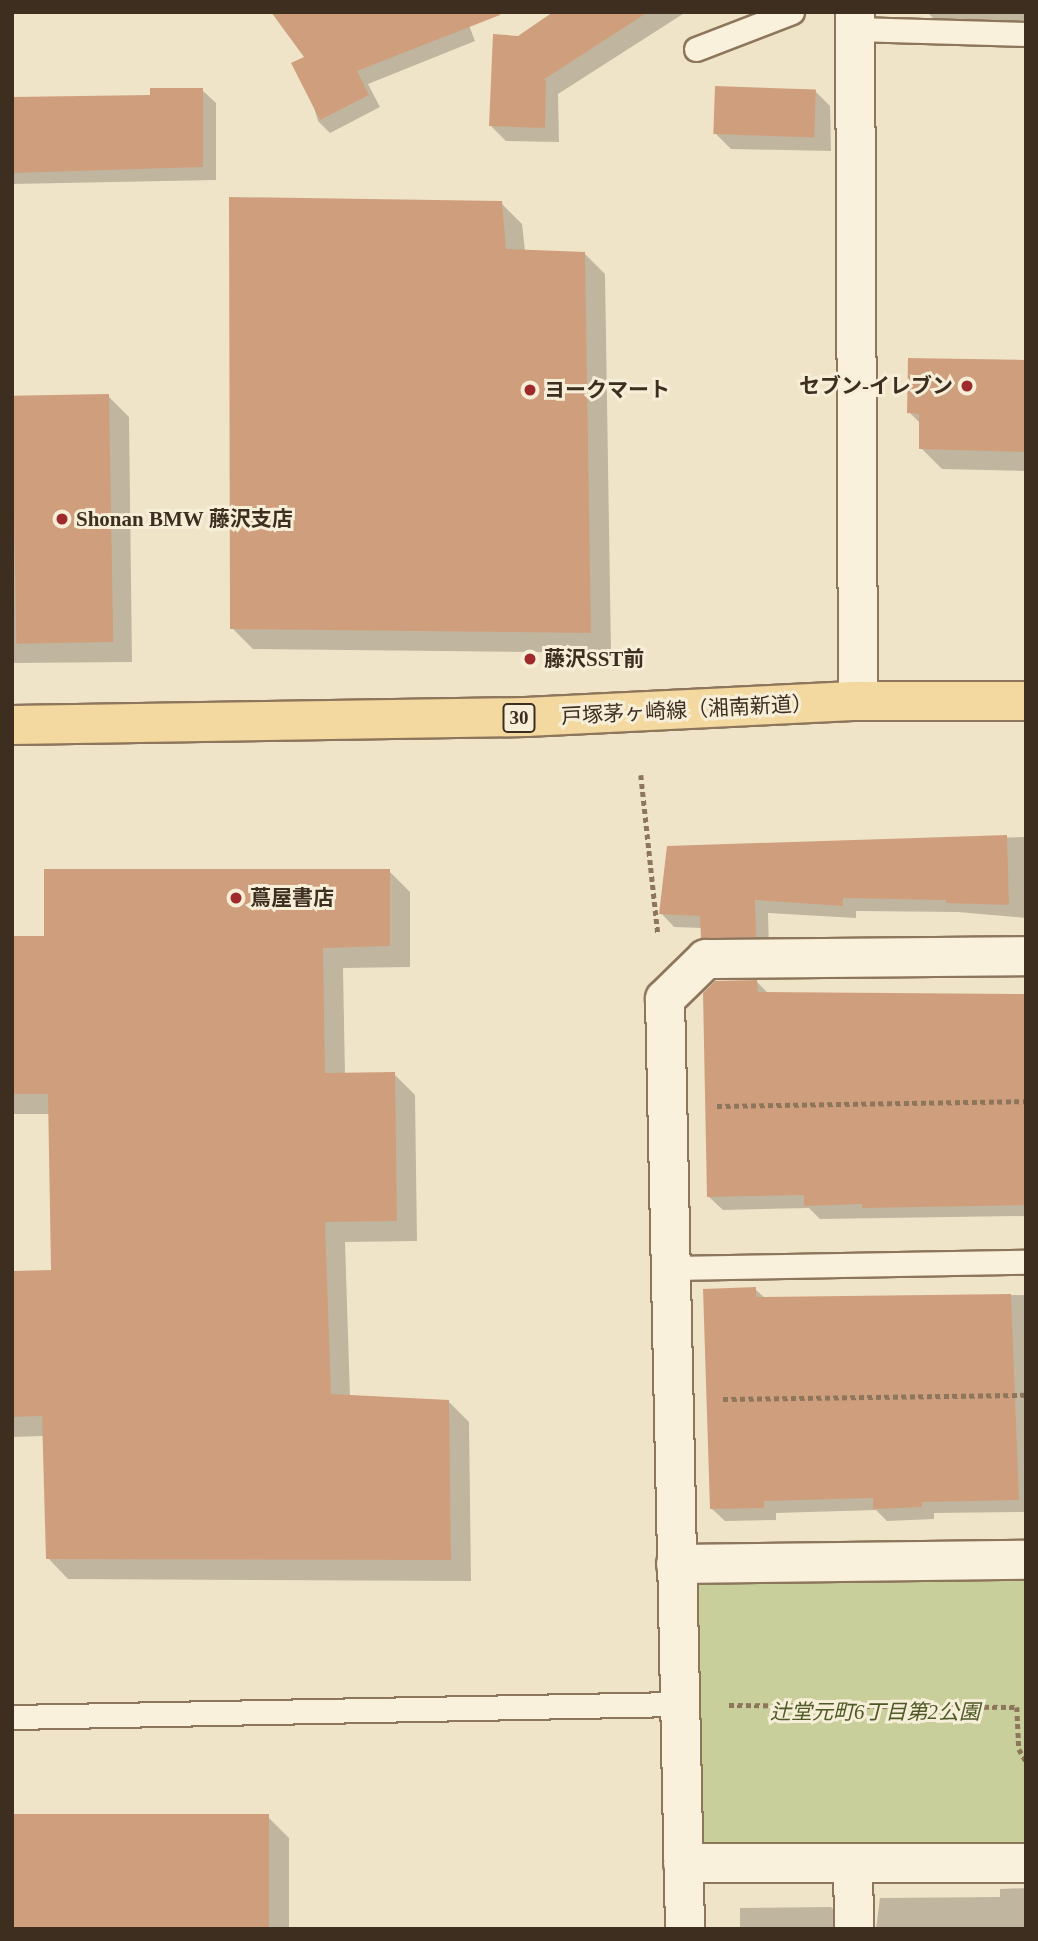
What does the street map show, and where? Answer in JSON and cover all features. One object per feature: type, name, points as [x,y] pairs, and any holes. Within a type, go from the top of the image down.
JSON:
[{"type":"main road","name":"戸塚茅ヶ崎線（湘南新道）","points":[[12,725],[526,718],[858,701],[1026,701]]},
{"type":"street","points":[[855,21],[858,701]]},
{"type":"street","points":[[685,1929],[665,999],[706,960],[1026,956]]},
{"type":"street","points":[[676,1564],[1026,1560]]},
{"type":"street","points":[[683,1863],[1026,1863]]},
{"type":"street","points":[[853,1863],[854,1929]]},
{"type":"lane","points":[[696,48],[792,12]]},
{"type":"lane","points":[[855,21],[1026,34]]},
{"type":"lane","points":[[671,1268],[1026,1262]]},
{"type":"lane","points":[[12,1717],[679,1704]]},
{"type":"path","points":[[641,775],[665,999]]},
{"type":"path","points":[[667,1106],[1026,1101]]},
{"type":"path","points":[[673,1399],[1026,1395]]},
{"type":"path","points":[[679,1704],[1017,1707],[1019,1749],[1026,1761]]},
{"type":"green space","name":"辻堂元町6丁目第2公園","points":[[676,1560],[1026,1560],[1026,1862],[676,1862]]},
{"type":"building","points":[[271,12],[499,12],[500,15],[357,71],[369,95],[320,120],[291,63],[304,57]]},
{"type":"building","points":[[553,12],[648,12],[543,80],[546,80],[545,128],[489,126],[493,34],[518,36]]},
{"type":"building","points":[[715,86],[816,90],[814,137],[713,134]]},
{"type":"building","points":[[150,88],[203,88],[203,167],[12,173],[12,97],[150,95]]},
{"type":"building","points":[[229,197],[502,201],[506,249],[585,252],[591,633],[230,629]]},
{"type":"building","name":"セブン-イレブン","points":[[908,358],[1026,360],[1026,452],[919,449],[919,414],[907,413]]},
{"type":"building","name":"Shonan BMW 藤沢支店","points":[[109,394],[113,642],[16,644],[12,396]]},
{"type":"building","points":[[1007,835],[1009,905],[946,903],[946,900],[843,898],[843,906],[755,900],[756,937],[701,939],[700,916],[659,914],[667,846]]},
{"type":"building","points":[[44,869],[390,869],[390,946],[323,948],[325,1073],[395,1072],[397,1221],[325,1222],[331,1394],[449,1400],[451,1560],[46,1559],[42,1416],[12,1417],[12,1271],[51,1270],[48,1094],[12,1094],[12,936],[44,936]]},
{"type":"building","points":[[757,980],[758,992],[1026,994],[1026,1205],[862,1208],[862,1204],[804,1206],[804,1195],[707,1197],[703,993],[715,981]]},
{"type":"building","points":[[756,1287],[756,1297],[1011,1294],[1019,1500],[922,1502],[922,1507],[873,1509],[873,1498],[764,1501],[764,1508],[710,1509],[703,1289]]},
{"type":"building","points":[[12,1814],[269,1814],[269,1929],[12,1929]]},
{"type":"place","name":"セブン-イレブン","points":[[967,386]]},
{"type":"place","name":"ヨークマート","points":[[530,390]]},
{"type":"place","name":"Shonan BMW 藤沢支店","points":[[62,519]]},
{"type":"place","name":"藤沢SST前","points":[[530,659]]},
{"type":"place","name":"蔦屋書店","points":[[236,898]]}]
